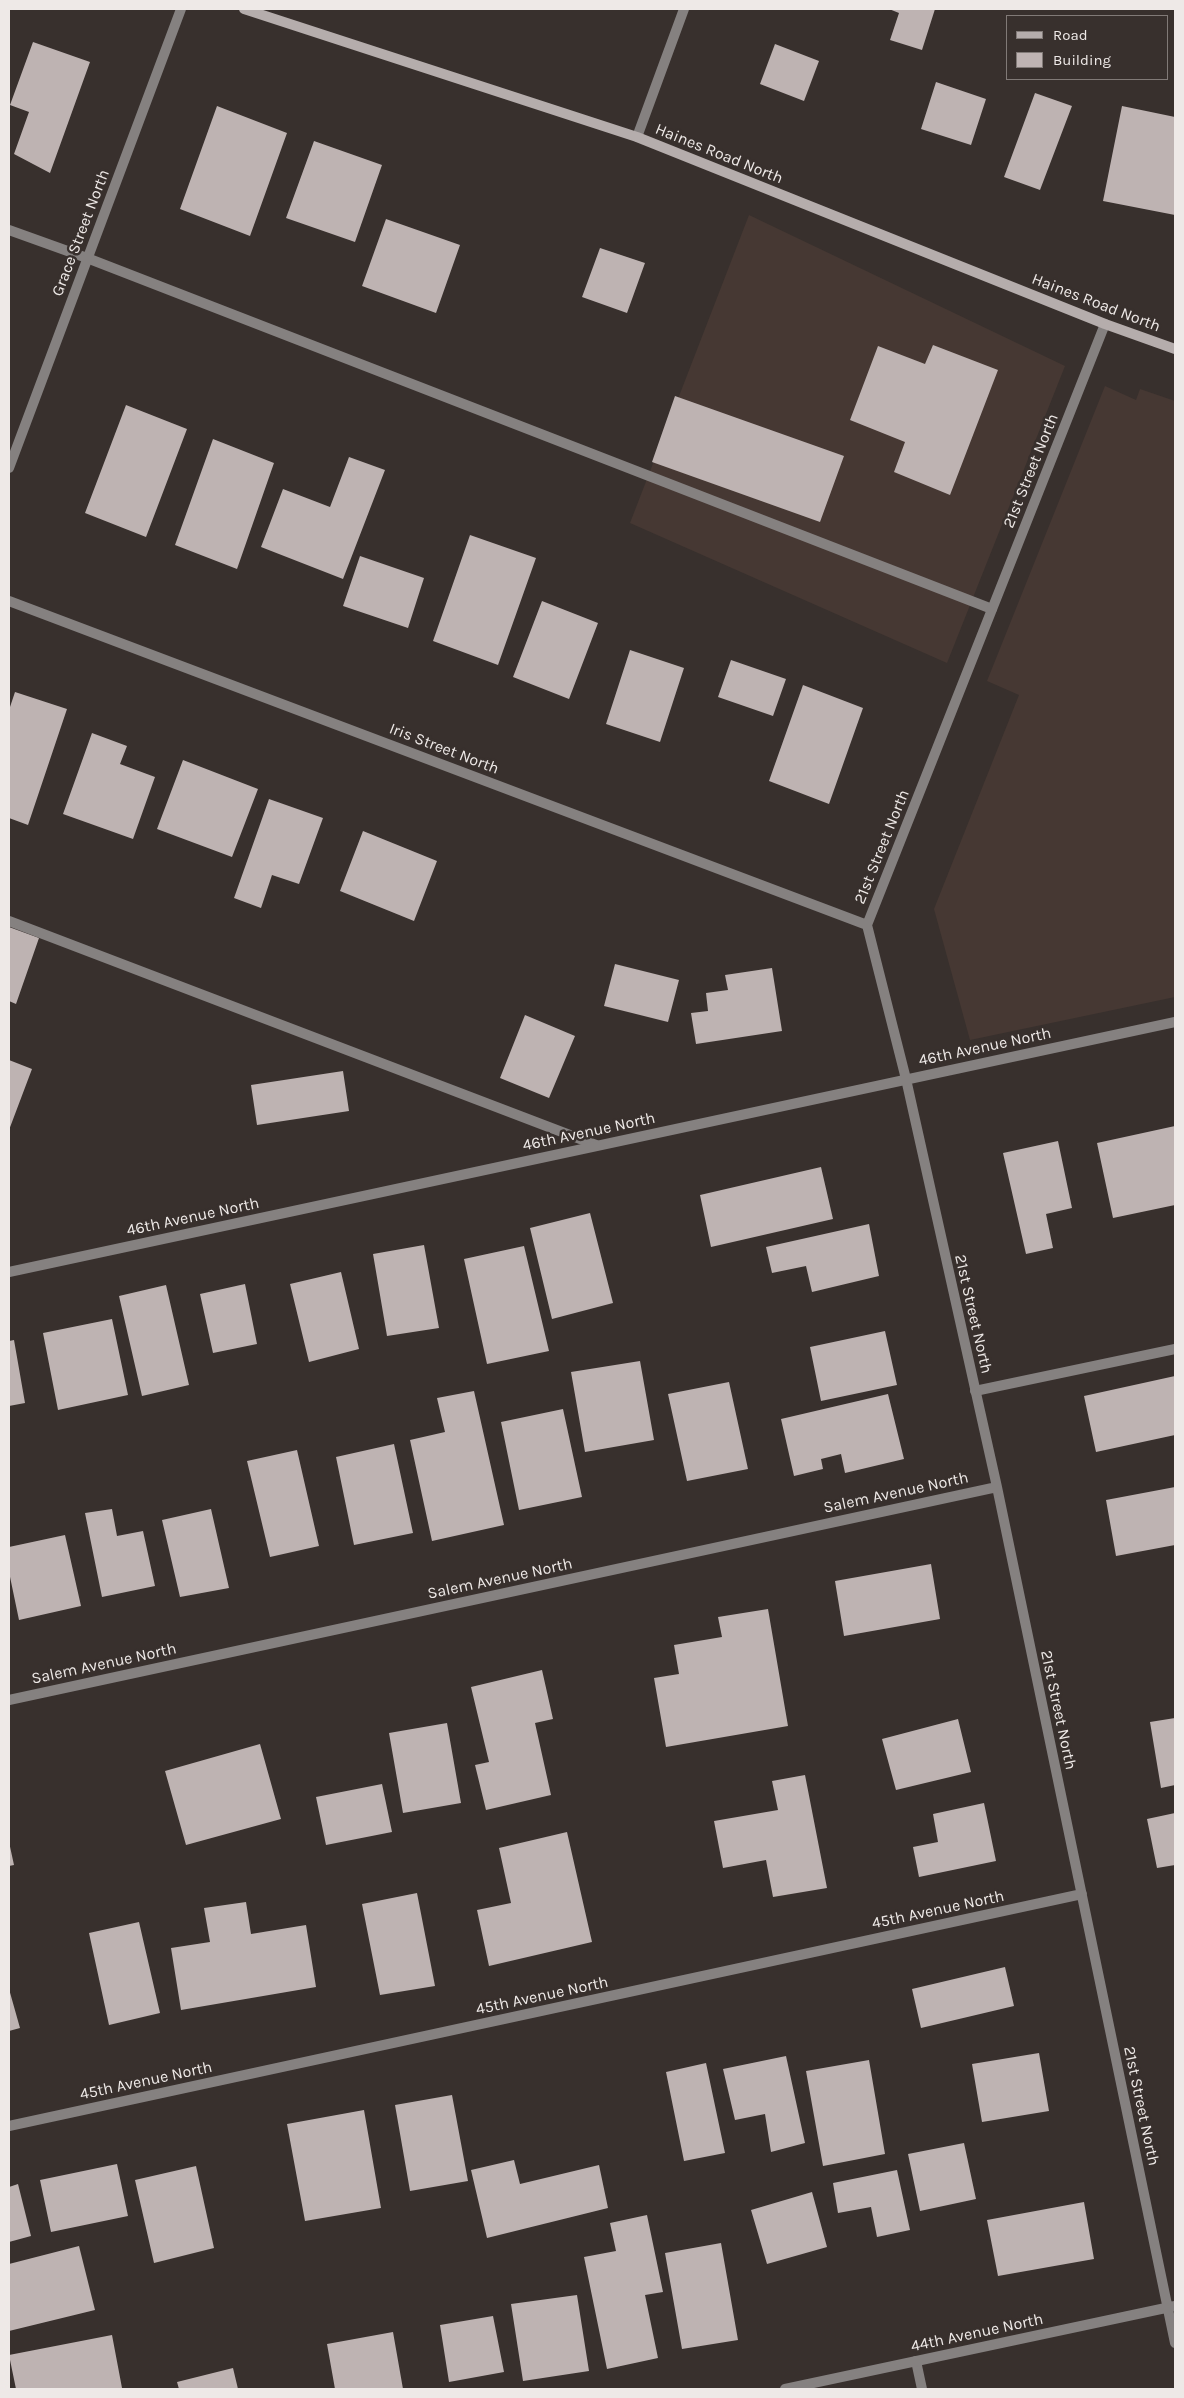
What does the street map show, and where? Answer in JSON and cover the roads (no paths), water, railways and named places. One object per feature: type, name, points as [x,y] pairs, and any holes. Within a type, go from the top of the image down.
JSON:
[{"type":"street","name":"Grace Street North","points":[[9,468],[181,9]]},
{"type":"street","name":"Haines Road North","points":[[244,9],[637,137],[1105,324],[1175,350]]},
{"type":"street","points":[[637,137],[684,9]]},
{"type":"street","points":[[9,230],[87,258],[992,609]]},
{"type":"street","name":"21st Street North","points":[[1105,324],[867,925],[906,1079],[997,1487],[1082,1894],[1172,2307],[1175,2343]]},
{"type":"street","name":"Iris Street North","points":[[9,601],[867,925]]},
{"type":"street","points":[[9,921],[596,1145]]},
{"type":"street","name":"46th Avenue North","points":[[9,1272],[1175,1022]]},
{"type":"street","points":[[975,1391],[1175,1349]]},
{"type":"street","name":"Salem Avenue North","points":[[9,1700],[997,1487]]},
{"type":"street","name":"45th Avenue North","points":[[9,2126],[1082,1894]]},
{"type":"street","name":"44th Avenue North","points":[[785,2389],[1172,2307]]},
{"type":"street","points":[[916,2361],[922,2389]]}]
